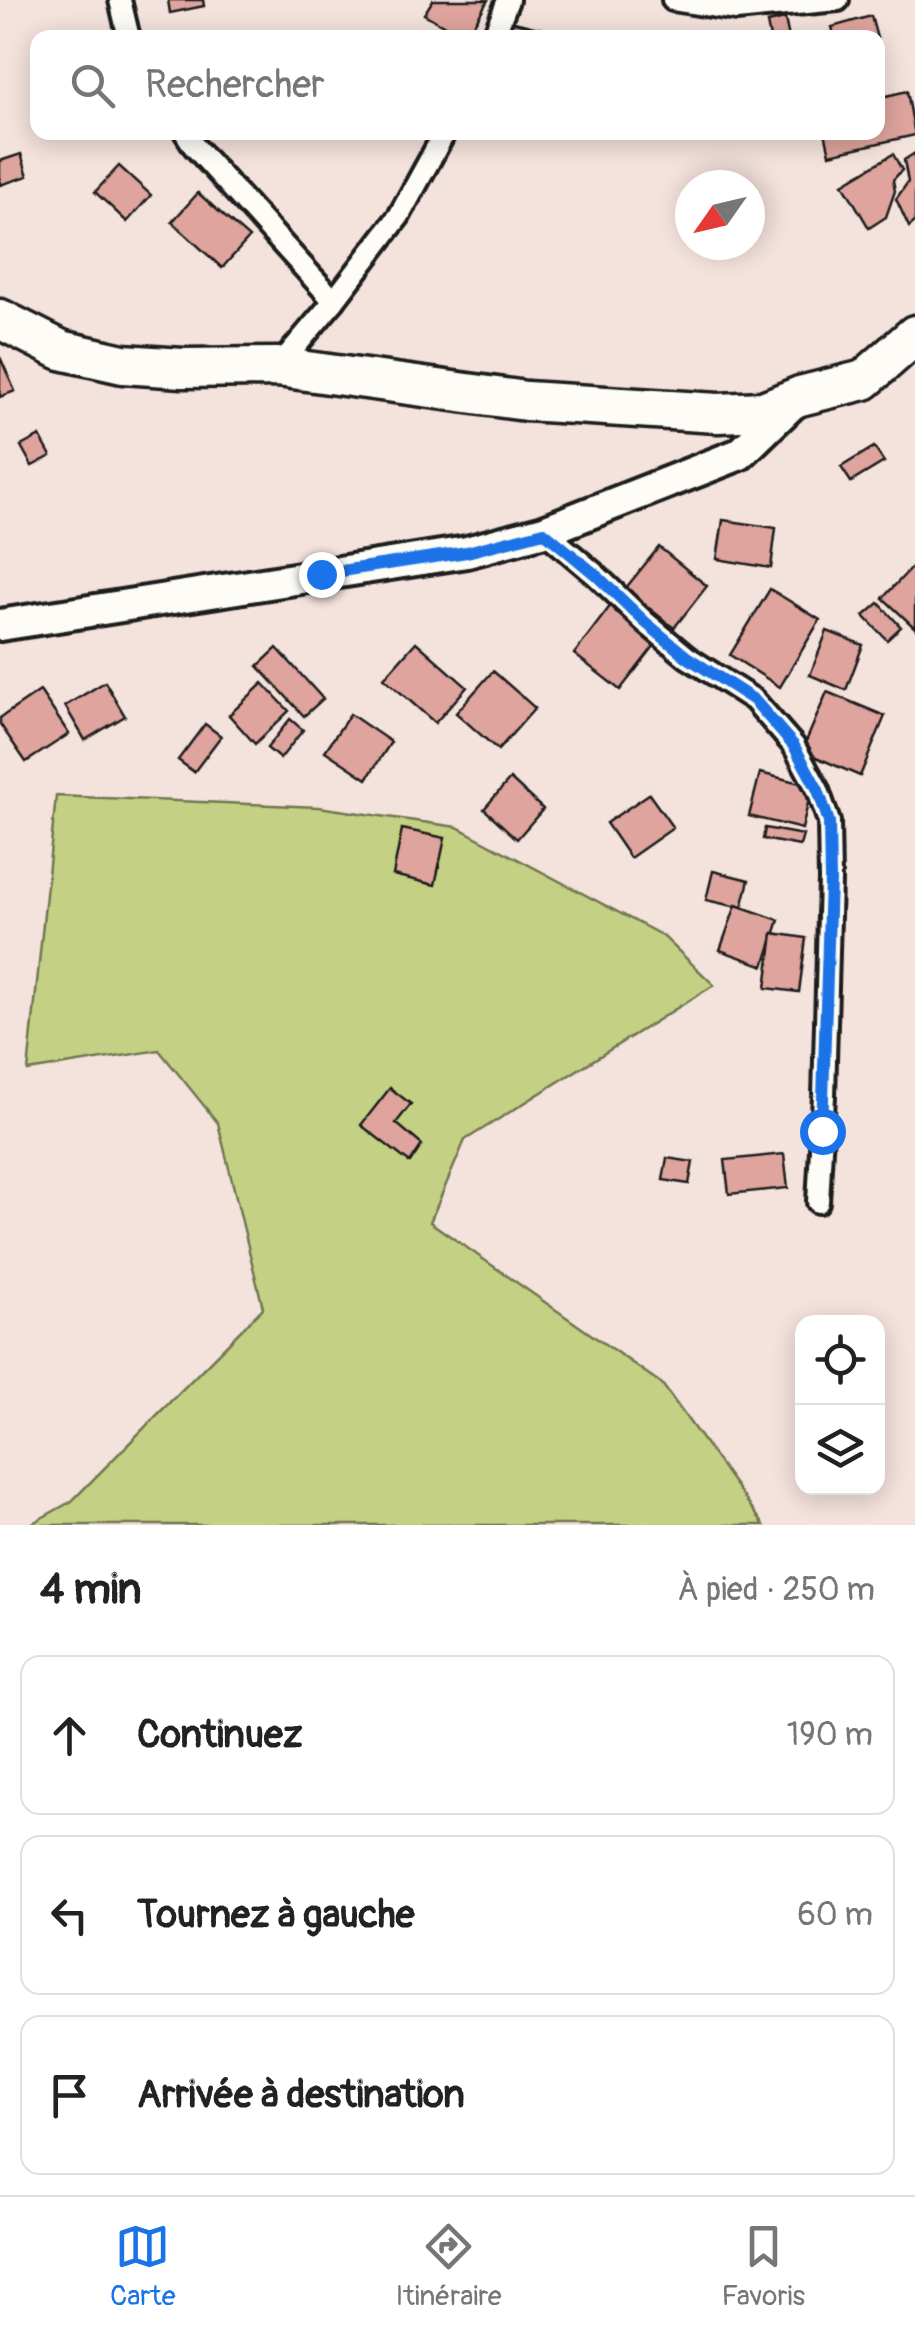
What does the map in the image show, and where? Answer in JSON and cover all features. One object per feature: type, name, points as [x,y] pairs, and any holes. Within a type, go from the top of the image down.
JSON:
[{"type":"highway","points":[[0,320],[61,350],[123,364],[278,367],[526,401],[718,413],[763,411],[800,396],[864,380],[915,335]]},
{"type":"main road","points":[[0,625],[467,552],[544,532],[740,454],[800,396]]},
{"type":"street","points":[[120,0],[127,30]]},
{"type":"street","points":[[496,30],[508,0]]},
{"type":"street","points":[[673,0],[736,10],[838,0]]},
{"type":"street","points":[[190,140],[334,302]]},
{"type":"street","points":[[278,367],[400,216],[441,140]]},
{"type":"street","points":[[544,532],[687,657],[754,700],[794,746],[818,790],[829,822],[830,880],[818,1202]]},
{"type":"green space","points":[[56,796],[318,807],[457,827],[663,936],[714,985],[465,1140],[430,1222],[662,1384],[764,1525],[29,1525],[72,1501],[263,1308],[218,1123],[159,1050],[28,1071]]},
{"type":"building","points":[[168,0],[203,0],[204,6],[170,13]]},
{"type":"building","points":[[433,0],[488,0],[471,30],[452,30],[424,14]]},
{"type":"building","points":[[871,16],[875,30],[833,30],[832,27]]},
{"type":"building","points":[[785,19],[787,30],[768,30],[767,23]]},
{"type":"building","points":[[506,20],[547,30],[503,30]]},
{"type":"building","points":[[907,91],[915,135],[830,154],[827,140],[885,140],[885,96]]},
{"type":"building","points":[[915,153],[915,222],[909,227],[896,199],[908,182],[904,160]]},
{"type":"building","points":[[21,154],[28,176],[0,185],[0,161]]},
{"type":"building","points":[[893,154],[902,170],[893,180],[895,191],[886,217],[869,228],[843,184]]},
{"type":"building","points":[[119,166],[151,195],[127,222],[95,192]]},
{"type":"building","points":[[198,193],[249,238],[222,268],[172,222]]},
{"type":"building","points":[[0,357],[15,391],[0,397]]},
{"type":"building","points":[[40,436],[51,456],[32,466],[21,446]]},
{"type":"building","points":[[874,447],[884,462],[851,482],[841,467]]},
{"type":"building","points":[[723,520],[776,528],[771,568],[717,559]]},
{"type":"building","points":[[659,547],[707,586],[674,628],[625,589]]},
{"type":"building","points":[[915,568],[915,628],[883,598]]},
{"type":"building","points":[[770,589],[820,620],[780,687],[730,655]]},
{"type":"building","points":[[879,603],[901,627],[887,640],[864,616]]},
{"type":"building","points":[[611,605],[658,641],[620,690],[574,654]]},
{"type":"building","points":[[827,631],[863,645],[846,690],[810,675]]},
{"type":"building","points":[[416,642],[467,687],[435,723],[384,678]]},
{"type":"building","points":[[277,648],[323,699],[304,716],[258,666]]},
{"type":"building","points":[[493,671],[535,708],[498,750],[456,713]]},
{"type":"building","points":[[105,682],[125,716],[85,740],[65,706]]},
{"type":"building","points":[[263,683],[289,711],[255,744],[229,715]]},
{"type":"building","points":[[40,691],[69,734],[26,762],[0,724],[0,718]]},
{"type":"building","points":[[827,692],[885,716],[860,776],[802,751]]},
{"type":"building","points":[[350,714],[391,742],[367,779],[325,751]]},
{"type":"building","points":[[290,719],[303,730],[280,759],[267,748]]},
{"type":"building","points":[[205,724],[221,736],[194,772],[178,760]]},
{"type":"building","points":[[760,773],[812,786],[802,829],[749,816]]},
{"type":"building","points":[[510,779],[543,809],[517,839],[484,809]]},
{"type":"building","points":[[649,794],[673,828],[630,858],[606,823]]},
{"type":"building","points":[[765,828],[803,835],[800,846],[763,839]]},
{"type":"building","points":[[402,829],[445,838],[435,885],[393,875]]},
{"type":"building","points":[[713,871],[749,880],[742,908],[706,900]]},
{"type":"building","points":[[736,905],[779,920],[764,966],[720,950]]},
{"type":"building","points":[[773,933],[806,938],[799,992],[766,988]]},
{"type":"building","points":[[390,1088],[411,1104],[396,1123],[422,1145],[410,1163],[361,1125]]},
{"type":"building","points":[[784,1154],[788,1188],[729,1194],[725,1160]]},
{"type":"building","points":[[667,1158],[693,1162],[689,1184],[663,1180]]},
{"type":"route","points":[[321,574],[467,552],[544,532],[687,657],[754,700],[794,746],[818,790],[829,822],[830,951],[822,1131]]}]
